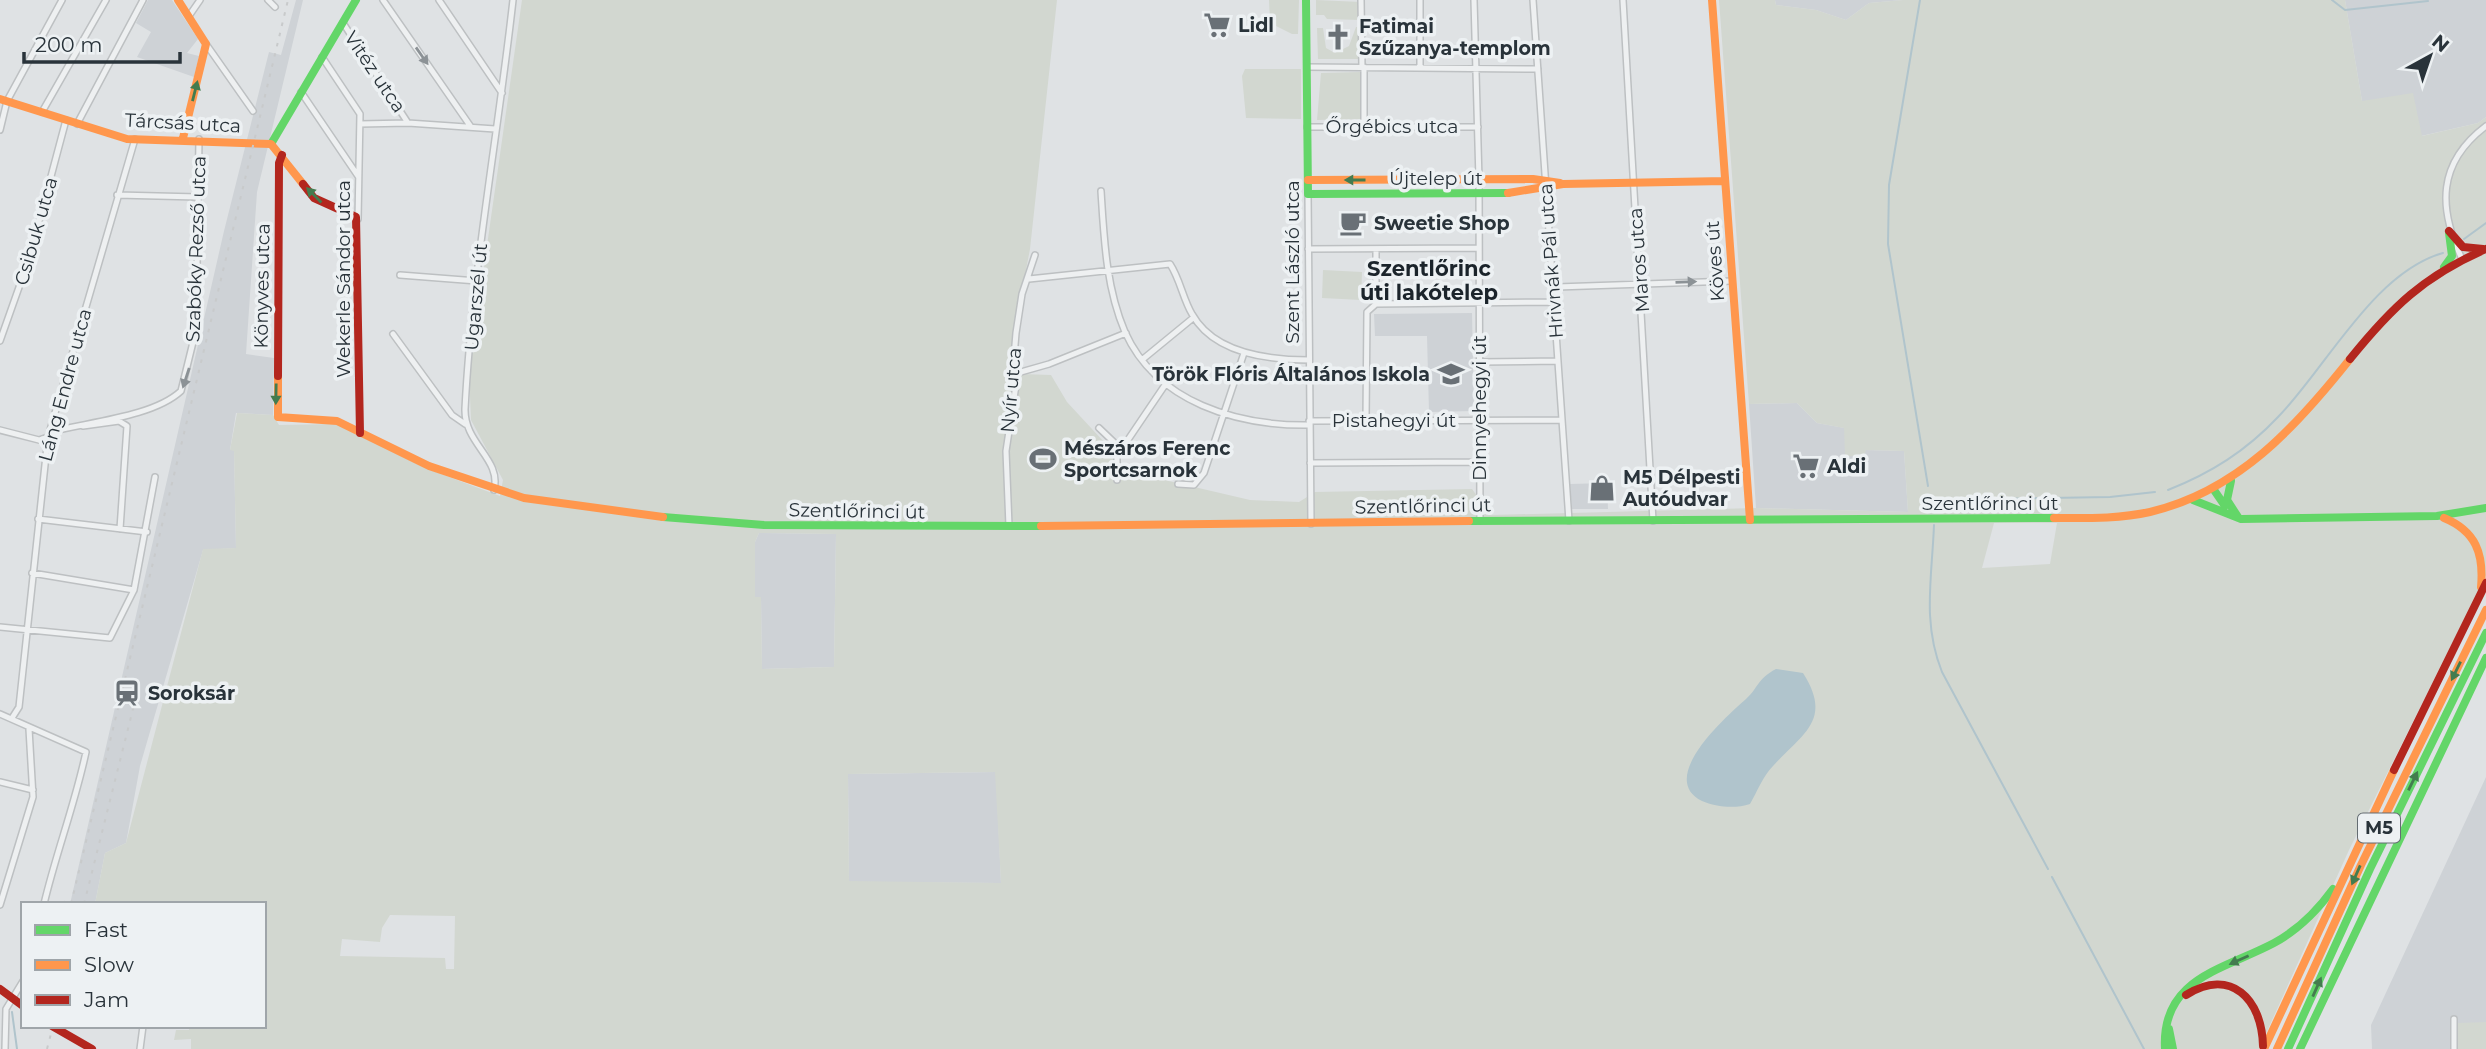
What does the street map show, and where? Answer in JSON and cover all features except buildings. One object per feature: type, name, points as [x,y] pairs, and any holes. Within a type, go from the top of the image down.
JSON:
[{"type":"main road","points":[[177,0],[206,44],[183,138]]},
{"type":"main road","points":[[356,0],[271,144],[314,198],[358,219]]},
{"type":"main road","name":"Szent László utca","points":[[1306,0],[1308,194]]},
{"type":"main road","name":"Köves út","points":[[1712,0],[1750,520]]},
{"type":"main road","name":"Tárcsás utca","points":[[4,100],[135,139],[183,138],[271,144]]},
{"type":"main road","name":"Könyves utca","points":[[278,418],[278,163],[282,155]]},
{"type":"main road","name":"Újtelep út","points":[[1308,180],[1479,180],[1563,184],[1725,181]]},
{"type":"main road","name":"Újtelep út","points":[[1308,194],[1479,195],[1546,183]]},
{"type":"main road","name":"Wekerle Sándor utca","points":[[358,219],[360,433]]},
{"type":"main road","points":[[2449,231],[2463,247],[2486,249]]},
{"type":"main road","points":[[2442,269],[2452,256],[2449,231]]},
{"type":"main road","name":"Szentlőrinci út","points":[[278,418],[326,419],[429,466],[494,490],[573,506],[670,518],[764,525],[1009,526],[2107,518],[2154,512],[2193,500],[2231,481],[2294,427],[2396,305],[2442,269],[2486,249]]},
{"type":"main road","points":[[2231,481],[2227,490],[2227,503],[2241,519]]},
{"type":"main road","points":[[2214,490],[2229,513],[2241,519]]},
{"type":"main road","points":[[2214,490],[2217,506]]},
{"type":"main road","points":[[2193,500],[2217,506],[2230,517],[2241,519],[2437,516],[2486,508]]},
{"type":"main road","points":[[2437,516],[2469,530],[2481,545],[2485,564],[2476,603]]},
{"type":"main road","name":"M5","points":[[2263,1049],[2364,830],[2486,583]]},
{"type":"main road","name":"M5","points":[[2277,1049],[2361,865],[2486,610]]},
{"type":"main road","name":"M5","points":[[2288,1049],[2370,869],[2486,633]]},
{"type":"main road","name":"M5","points":[[2300,1049],[2486,658]]},
{"type":"main road","points":[[2165,1049],[2164,1023],[2179,995],[2202,977],[2275,943],[2300,927],[2327,898],[2364,830]]},
{"type":"main road","points":[[2172,1049],[2168,1032],[2175,1008],[2190,992],[2216,984],[2239,991],[2256,1006],[2263,1021],[2263,1049]]},
{"type":"main road","points":[[0,989],[21,1004]]},
{"type":"main road","points":[[2308,1049],[2318,1010]]},
{"type":"main road","points":[[55,1028],[82,1046],[92,1049]]},
{"type":"street","points":[[0,130],[4,100],[62,0]]},
{"type":"street","points":[[42,112],[106,0]]},
{"type":"street","points":[[78,124],[143,0]]},
{"type":"street","points":[[189,16],[200,0]]},
{"type":"street","points":[[268,0],[275,7]]},
{"type":"street","points":[[383,0],[471,127]]},
{"type":"street","points":[[439,0],[499,85],[503,95]]},
{"type":"street","name":"Ugarszél út","points":[[465,424],[477,281],[495,129],[503,95],[513,0]]},
{"type":"street","points":[[1361,0],[1364,126]]},
{"type":"street","points":[[1420,0],[1420,68]]},
{"type":"street","name":"Dinnyehegyi út","points":[[1474,0],[1479,180],[1480,521]]},
{"type":"street","name":"Hrivnák Pál utca","points":[[1533,0],[1569,521]]},
{"type":"street","name":"Maros utca","points":[[1623,0],[1653,521]]},
{"type":"street","name":"Vitéz utca","points":[[342,22],[408,122]]},
{"type":"street","points":[[206,44],[253,111]]},
{"type":"street","points":[[322,57],[360,114],[360,124],[408,122],[495,129]]},
{"type":"street","points":[[1307,67],[1538,69]]},
{"type":"street","points":[[301,92],[358,176]]},
{"type":"street","name":"Csibuk utca","points":[[0,341],[35,239],[66,120]]},
{"type":"street","name":"Wekerle Sándor utca","points":[[358,219],[360,124]]},
{"type":"street","points":[[2462,259],[2449,231],[2446,200],[2452,171],[2466,146],[2486,126]]},
{"type":"street","name":"Őrgébics utca","points":[[1307,127],[1478,127]]},
{"type":"street","name":"Láng Endre utca","points":[[12,718],[19,707],[25,627],[49,435],[135,139]]},
{"type":"street","name":"Szabóky Rezső utca","points":[[77,425],[133,413],[174,397],[181,391],[195,340],[199,139]]},
{"type":"street","name":"Pistahegyi út","points":[[1101,191],[1109,272],[1126,333],[1143,359],[1188,398],[1223,415],[1271,425],[1366,419],[1562,421]]},
{"type":"street","name":"Szent László utca","points":[[1308,194],[1311,524]]},
{"type":"street","points":[[117,195],[198,197]]},
{"type":"street","points":[[1308,249],[1478,248]]},
{"type":"street","points":[[1376,250],[1376,304]]},
{"type":"street","name":"Nyír utca","points":[[1009,526],[1006,450],[1016,385],[1016,333],[1022,294],[1035,255]]},
{"type":"street","points":[[1029,279],[1170,264],[1193,318],[1229,347],[1244,353],[1309,360]]},
{"type":"street","points":[[400,275],[477,281]]},
{"type":"street","points":[[1557,286],[1732,281]]},
{"type":"street","points":[[1366,419],[1367,312],[1376,304],[1554,302]]},
{"type":"street","points":[[1143,359],[1193,318]]},
{"type":"street","points":[[1014,374],[1049,364],[1126,333]]},
{"type":"street","points":[[393,334],[452,415],[465,424],[496,474],[494,490]]},
{"type":"street","points":[[1178,484],[1194,485],[1204,473],[1244,353]]},
{"type":"street","points":[[1479,362],[1558,361]]},
{"type":"street","points":[[1117,480],[1116,462],[1121,449],[1167,382]]},
{"type":"street","points":[[0,430],[39,440],[77,425],[119,421],[127,426],[120,529]]},
{"type":"street","points":[[1099,428],[1121,449]]},
{"type":"street","points":[[1310,463],[1479,462]]},
{"type":"street","points":[[0,627],[25,627],[110,639],[134,590],[147,532],[155,477]]},
{"type":"street","points":[[38,519],[147,532]]},
{"type":"street","points":[[32,573],[134,590]]},
{"type":"street","points":[[0,714],[86,752],[81,782],[56,853],[44,902]]},
{"type":"street","points":[[0,905],[33,790],[29,729]]},
{"type":"street","points":[[0,782],[33,790]]},
{"type":"street","points":[[5,1049],[6,1009],[21,984]]},
{"type":"street","points":[[2454,1019],[2454,1049]]},
{"type":"street","points":[[140,1049],[143,1028]]},
{"type":"shaded area","points":[[148,0],[172,0],[198,39],[187,53],[199,56],[194,77],[137,57],[151,32],[136,23]]},
{"type":"shaded area","points":[[296,0],[303,0],[257,192],[246,354],[274,358],[273,415],[236,413],[230,450],[234,450],[236,548],[203,550],[140,766],[126,843],[105,853],[95,902],[70,902],[224,231],[269,52],[281,55]]},
{"type":"shaded area","points":[[522,0],[1057,0],[1030,249],[1016,322],[1021,374],[1051,375],[1067,402],[1117,456],[1126,471],[1250,500],[1299,502],[1315,492],[1472,489],[1491,515],[1756,508],[1908,512],[1904,451],[1866,450],[1864,456],[1845,456],[1844,428],[1817,423],[1797,403],[1749,404],[1719,0],[1775,0],[1776,5],[1816,10],[1846,20],[1869,3],[1903,0],[2345,0],[2362,101],[2413,93],[2422,136],[2478,123],[2486,117],[2486,575],[2349,850],[2259,1049],[191,1049],[191,1039],[174,1040],[176,1030],[266,1028],[266,902],[95,902],[105,853],[126,843],[203,549],[236,548],[234,451],[230,450],[237,413],[273,415],[279,425],[336,424],[425,468],[500,496],[503,480],[471,420],[469,372]],"holes":[[[1994,523],[2057,523],[2050,564],[1982,568]],[[759,533],[836,534],[834,667],[762,669],[761,597],[755,597],[755,542]],[[995,772],[1001,883],[849,881],[848,774]],[[390,915],[455,916],[454,969],[446,969],[445,958],[340,956],[342,939],[380,942],[382,928]]]},
{"type":"shaded area","points":[[1269,0],[1299,0],[1298,34],[1292,34],[1270,23]]},
{"type":"shaded area","points":[[1316,0],[1361,2],[1360,20],[1327,19],[1324,15],[1316,15]]},
{"type":"shaded area","points":[[1775,0],[1903,0],[1869,3],[1846,20],[1816,10],[1776,5]]},
{"type":"shaded area","points":[[2345,0],[2486,0],[2486,117],[2478,123],[2421,136],[2362,101]]},
{"type":"shaded area","points":[[1356,27],[1360,27],[1361,59],[1318,59],[1317,28],[1323,28],[1326,48],[1335,53],[1349,46]]},
{"type":"shaded area","points":[[1245,69],[1301,69],[1301,119],[1246,118],[1242,76]]},
{"type":"shaded area","points":[[1360,72],[1362,119],[1317,120],[1321,73]]},
{"type":"shaded area","points":[[1323,270],[1362,272],[1361,300],[1322,298]]},
{"type":"shaded area","name":"Török Flóris Általános Iskola","points":[[1472,313],[1474,411],[1429,412],[1427,336],[1375,336],[1374,314]]},
{"type":"shaded area","points":[[1797,403],[1817,423],[1845,428],[1845,456],[1865,450],[1904,451],[1908,512],[1756,508],[1749,404]]},
{"type":"shaded area","points":[[1607,483],[1608,509],[1572,509],[1570,484]]},
{"type":"shaded area","points":[[759,533],[836,534],[834,667],[762,669],[761,598],[755,597],[755,542]]},
{"type":"shaded area","points":[[996,772],[1001,883],[849,882],[848,774]]},
{"type":"shaded area","points":[[2486,777],[2486,1049],[2372,1049],[2371,1025]]},
{"type":"shaded area","points":[[2486,1022],[2486,1049],[2456,1049],[2458,1023]]},
{"type":"water","points":[[1776,669],[1803,673],[1812,689],[1815,703],[1815,714],[1810,725],[1769,770],[1750,804],[1726,807],[1702,801],[1690,791],[1687,778],[1691,763],[1712,733],[1765,676]]},
{"type":"waterway","points":[[1920,0],[1889,185],[1888,244],[1928,486]]},
{"type":"waterway","points":[[2332,0],[2345,10],[2428,1]]},
{"type":"waterway","points":[[2464,239],[2486,223]]},
{"type":"waterway","points":[[2168,490],[2213,468],[2253,440],[2296,397],[2373,300],[2418,263],[2443,253]]},
{"type":"waterway","points":[[1933,511],[1933,506],[1939,500],[2110,497],[2155,492]]},
{"type":"waterway","points":[[1934,525],[1930,617],[1936,654],[1942,672],[2048,869]]},
{"type":"waterway","points":[[2052,877],[2144,1049]]},
{"type":"waterway","points":[[12,1012],[17,1049]]},
{"type":"railway","points":[[71,902],[288,0]]},
{"type":"railway","points":[[85,902],[135,701]]},
{"type":"railway","points":[[47,1049],[52,1028]]},
{"type":"traffic: fast","points":[[271,144],[356,0]]},
{"type":"traffic: fast","points":[[1306,0],[1308,194],[1508,193]]},
{"type":"traffic: fast","points":[[2444,267],[2452,256],[2449,233]]},
{"type":"traffic: fast","points":[[2231,481],[2227,500],[2238,517]]},
{"type":"traffic: fast","points":[[2214,490],[2225,506]]},
{"type":"traffic: fast","points":[[2193,500],[2241,519],[2437,516],[2486,508]]},
{"type":"traffic: fast","points":[[663,517],[764,525],[1041,526]]},
{"type":"traffic: fast","points":[[1469,521],[2054,518]]},
{"type":"traffic: fast","points":[[2288,1049],[2370,869],[2486,633]]},
{"type":"traffic: fast","points":[[2300,1049],[2486,658]]},
{"type":"traffic: fast","points":[[2165,1049],[2166,1025],[2173,1006],[2184,991],[2216,970],[2274,943],[2291,932],[2314,912],[2333,889]]},
{"type":"traffic: fast","points":[[2169,1029],[2173,1049]]},
{"type":"traffic: slow","points":[[178,0],[206,44],[183,138]]},
{"type":"traffic: slow","points":[[1712,0],[1750,520]]},
{"type":"traffic: slow","points":[[0,99],[127,139],[271,144],[303,184]]},
{"type":"traffic: slow","points":[[1308,180],[1533,179],[1560,183]]},
{"type":"traffic: slow","points":[[1508,193],[1563,184],[1725,181]]},
{"type":"traffic: slow","points":[[2054,518],[2102,518],[2150,512],[2211,489],[2238,472],[2286,432],[2350,359]]},
{"type":"traffic: slow","points":[[278,376],[278,417],[337,421],[429,466],[524,498],[663,517]]},
{"type":"traffic: slow","points":[[2444,518],[2464,530],[2476,545],[2481,564],[2481,587]]},
{"type":"traffic: slow","points":[[1041,526],[1469,521]]},
{"type":"traffic: slow","points":[[2277,1049],[2361,865],[2486,610]]},
{"type":"traffic: slow","points":[[2264,1049],[2394,770]]},
{"type":"traffic: jam","points":[[278,376],[279,163],[282,155]]},
{"type":"traffic: jam","points":[[303,184],[314,198],[356,217],[360,433]]},
{"type":"traffic: jam","points":[[2449,231],[2463,247],[2483,249]]},
{"type":"traffic: jam","points":[[2350,359],[2410,295],[2444,270],[2486,249]]},
{"type":"traffic: jam","points":[[2394,770],[2486,583]]},
{"type":"traffic: jam","points":[[2186,995],[2202,987],[2217,985],[2230,986],[2241,992],[2257,1014],[2263,1046]]},
{"type":"traffic: jam","points":[[0,989],[21,1005]]},
{"type":"traffic: jam","points":[[55,1028],[92,1049]]},
{"type":"place","name":"Lidl","points":[[1217,25]]},
{"type":"place","name":"Fatimai Szűzanya-templom","points":[[1338,37]]},
{"type":"place","name":"Sweetie Shop","points":[[1353,223]]},
{"type":"place","name":"Török Flóris Általános Iskola","points":[[1451,374]]},
{"type":"place","name":"Mészáros Ferenc Sportcsarnok","points":[[1043,459]]},
{"type":"place","name":"Aldi","points":[[1806,466]]},
{"type":"place","name":"M5 Délpesti Autóudvar","points":[[1602,488]]},
{"type":"place","name":"Soroksár","points":[[127,693]]},
{"type":"district","name":"Szentlőrinc úti lakótelep","points":[[1429,280]]}]
